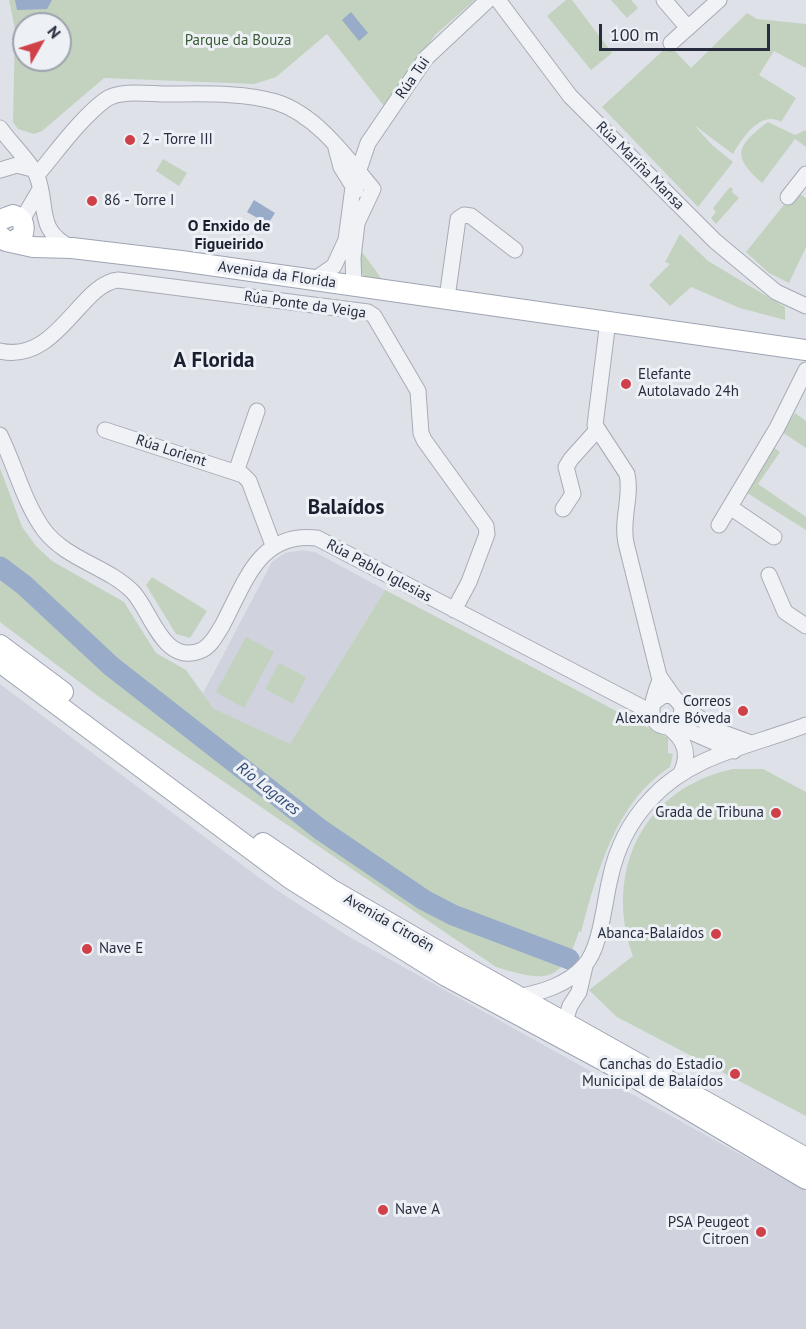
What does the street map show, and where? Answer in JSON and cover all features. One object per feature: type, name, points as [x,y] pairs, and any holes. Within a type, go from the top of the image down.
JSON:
[{"type":"main road","points":[[0,220],[13,215],[51,248]]},
{"type":"main road","points":[[4,240],[22,236],[23,222]]},
{"type":"main road","name":"Avenida da Florida","points":[[4,240],[51,248],[72,248],[447,298],[806,350]]},
{"type":"main road","name":"Avenida Citroën","points":[[0,645],[254,837],[332,890],[514,1004],[806,1179]]},
{"type":"main road","name":"Avenida Citroën","points":[[0,662],[291,879],[435,968],[514,1004]]},
{"type":"main road","name":"Avenida Citroën","points":[[562,1031],[806,1158]]},
{"type":"street","name":"Rúa Tui","points":[[314,280],[334,266],[346,240],[353,187],[368,143],[426,58],[489,0]]},
{"type":"street","name":"Rúa Mariña Mansa","points":[[498,0],[570,96],[715,242],[776,292],[806,306]]},
{"type":"street","points":[[664,0],[688,28]]},
{"type":"street","points":[[671,43],[719,0]]},
{"type":"street","points":[[34,172],[106,99],[122,94],[253,98],[278,103],[316,127],[358,170]]},
{"type":"street","points":[[0,128],[34,172],[49,231],[60,242],[72,248]]},
{"type":"street","points":[[339,149],[368,143]]},
{"type":"street","points":[[339,149],[341,167],[367,204]]},
{"type":"street","points":[[0,170],[17,165],[34,172]]},
{"type":"street","name":"Rúa Tui","points":[[354,286],[353,258],[357,223],[373,189],[358,170]]},
{"type":"street","points":[[788,197],[806,174]]},
{"type":"street","points":[[23,222],[39,191]]},
{"type":"street","points":[[447,298],[458,219],[464,215],[471,216],[515,250]]},
{"type":"street","name":"Rúa Tui","points":[[346,240],[353,258]]},
{"type":"street","name":"Rúa Ponte da Veiga","points":[[0,351],[16,352],[36,347],[72,317],[105,284],[118,280],[368,312],[374,316],[418,391],[421,433],[424,440],[486,526],[486,534],[469,582],[454,610]]},
{"type":"street","points":[[608,321],[595,412],[597,430],[627,474],[629,483],[624,533],[660,680],[678,701],[718,731],[754,744]]},
{"type":"street","points":[[720,525],[777,428],[806,370]]},
{"type":"street","points":[[0,435],[36,517],[48,534],[64,549],[132,592],[163,639],[179,652],[197,652],[212,643],[256,562],[273,545],[249,481],[236,472],[257,411]]},
{"type":"street","name":"Rúa Lorient","points":[[105,430],[236,472]]},
{"type":"street","points":[[563,509],[573,494],[567,467],[571,459],[597,430]]},
{"type":"street","points":[[730,507],[774,537]]},
{"type":"street","name":"Rúa Pablo Iglesias","points":[[273,545],[302,537],[323,540],[454,610],[652,708]]},
{"type":"street","points":[[769,575],[785,612],[806,626]]},
{"type":"street","points":[[660,680],[652,708],[655,721],[730,750],[748,754],[806,738]]},
{"type":"street","points":[[652,708],[664,695],[678,701],[683,715],[671,726]]},
{"type":"street","points":[[562,1031],[570,1006],[579,992],[585,966],[600,925],[610,878],[622,843],[649,801],[681,773],[708,758],[806,725]]},
{"type":"street","points":[[671,726],[682,741],[684,748],[686,763],[681,773]]},
{"type":"street","points":[[514,1004],[555,986],[585,966]]},
{"type":"shaded area","points":[[302,550],[315,552],[385,590],[280,761],[218,715],[203,693],[272,562],[285,553]]},
{"type":"shaded area","points":[[0,684],[269,885],[346,935],[806,1191],[806,1329],[0,1329]]},
{"type":"green space","name":"Parque da Bouza","points":[[9,0],[475,0],[435,35],[384,106],[327,34],[276,77],[254,84],[104,78],[42,131],[34,134],[18,129],[13,122],[14,72],[72,72],[72,12],[12,12],[12,14]]},
{"type":"green space","points":[[566,0],[572,0],[612,53],[591,70],[547,16]]},
{"type":"green space","points":[[611,0],[631,0],[638,8],[627,18]]},
{"type":"green space","points":[[747,13],[757,19],[806,24],[806,68],[774,51],[759,75],[796,98],[781,122],[774,119],[766,120],[753,127],[733,154],[694,125],[712,145],[733,162],[698,207],[602,107],[669,45],[691,68]]},
{"type":"green space","points":[[768,122],[795,135],[806,130],[806,147],[795,139],[762,183],[746,166],[741,152],[749,138]]},
{"type":"green space","points":[[163,159],[187,173],[179,186],[156,171]]},
{"type":"green space","points":[[730,187],[739,198],[716,224],[711,218],[716,212],[713,208]]},
{"type":"green space","points":[[795,191],[806,198],[806,247],[789,283],[769,273],[746,252]]},
{"type":"green space","points":[[680,234],[708,261],[785,307],[785,320],[740,308],[691,287],[670,306],[649,285],[670,264],[665,262]]},
{"type":"green space","points":[[359,249],[383,282],[365,278],[361,271]]},
{"type":"green space","points":[[795,413],[806,421],[806,448],[782,432]]},
{"type":"green space","points":[[773,447],[780,452],[758,484],[806,517],[806,530],[744,491]]},
{"type":"green space","points":[[0,468],[22,527],[36,546],[52,561],[124,602],[156,653],[186,670],[214,709],[290,744],[385,590],[668,738],[668,753],[673,754],[670,767],[651,781],[622,818],[602,862],[581,932],[579,931],[565,962],[549,975],[539,976],[496,967],[98,696],[0,622]]},
{"type":"green space","points":[[152,577],[207,611],[190,638],[176,634],[146,585]]},
{"type":"green space","points":[[246,637],[274,652],[244,708],[216,692]]},
{"type":"green space","points":[[279,663],[306,677],[293,704],[265,689]]},
{"type":"green space","name":"Abanca-Balaídos","points":[[733,769],[763,769],[806,792],[806,1116],[617,1017],[589,990],[633,956],[625,925],[623,894],[628,865],[638,838],[654,814],[675,794],[702,779]]},
{"type":"water","points":[[15,0],[52,0],[47,9],[17,10]]},
{"type":"water","points":[[351,12],[368,33],[359,41],[342,20]]},
{"type":"water","points":[[254,200],[275,213],[268,224],[247,212]]},
{"type":"waterway","name":"Río Lagares","points":[[0,567],[24,585],[111,666],[321,830],[424,900],[453,915],[569,959]]},
{"type":"place","name":"2 - Torre III","points":[[130,140]]},
{"type":"place","name":"86 - Torre I","points":[[92,201]]},
{"type":"place","name":"Elefante Autolavado 24h","points":[[626,384]]},
{"type":"place","name":"Correos Alexandre Bóveda","points":[[743,711]]},
{"type":"place","name":"Grada de Tribuna","points":[[776,813]]},
{"type":"place","name":"Abanca-Balaídos","points":[[716,934]]},
{"type":"place","name":"Nave E","points":[[87,949]]},
{"type":"place","name":"Canchas do Estadio Municipal de Balaídos","points":[[735,1074]]},
{"type":"place","name":"Nave A","points":[[383,1210]]},
{"type":"place","name":"PSA Peugeot Citroen","points":[[761,1232]]},
{"type":"district","name":"O Enxido de Figueirido","points":[[229,235]]},
{"type":"district","name":"A Florida","points":[[214,361]]},
{"type":"district","name":"Balaídos","points":[[346,508]]}]
